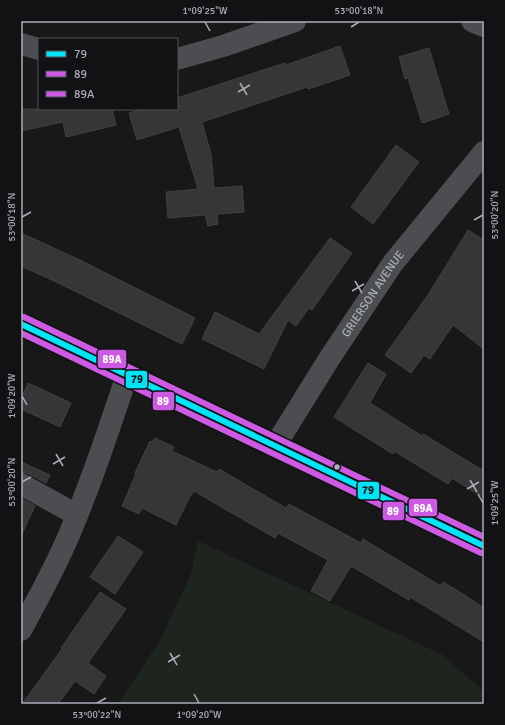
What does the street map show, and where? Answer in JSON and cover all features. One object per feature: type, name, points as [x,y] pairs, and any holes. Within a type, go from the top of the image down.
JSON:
[{"type":"street","points":[[178,59],[223,46],[295,21]]},
{"type":"street","points":[[472,21],[484,26]]},
{"type":"street","points":[[21,44],[38,48]]},
{"type":"street","name":"GRIERSON AVENUE","points":[[275,446],[329,359],[393,264],[480,165]]},
{"type":"street","points":[[21,324],[484,546]]},
{"type":"street","points":[[21,630],[54,566],[77,515],[127,375]]},
{"type":"street","points":[[21,484],[77,515]]},
{"type":"shaded area","points":[[198,541],[443,655],[484,692],[484,704],[118,704],[160,640],[191,574]]},
{"type":"building","points":[[340,46],[350,75],[308,89],[307,87],[202,122],[211,154],[214,188],[242,186],[244,212],[217,214],[218,224],[208,226],[205,215],[168,218],[166,192],[198,189],[179,127],[137,140],[129,113],[139,110],[178,110],[178,98],[285,63],[286,65]]},
{"type":"building","points":[[429,48],[449,114],[422,123],[408,78],[405,79],[399,57]]},
{"type":"building","points":[[21,109],[112,110],[116,125],[66,137],[63,122],[21,131]]},
{"type":"building","points":[[396,145],[419,162],[373,224],[351,207]]},
{"type":"building","points":[[468,230],[484,240],[484,349],[453,325],[430,359],[424,355],[411,373],[385,355],[428,295]]},
{"type":"building","points":[[21,233],[82,261],[195,318],[182,344],[21,266]]},
{"type":"building","points":[[330,238],[352,253],[312,310],[309,308],[296,326],[288,320],[264,369],[202,339],[215,312],[259,334]]},
{"type":"building","points":[[368,363],[386,374],[370,403],[422,436],[423,434],[484,471],[484,498],[452,478],[448,484],[394,451],[393,454],[334,417]]},
{"type":"building","points":[[28,383],[71,403],[60,427],[21,409],[21,399]]},
{"type":"building","points":[[155,438],[174,447],[172,451],[217,472],[219,469],[286,508],[289,504],[361,543],[363,539],[441,586],[443,582],[463,594],[484,608],[484,642],[410,597],[409,600],[351,566],[330,601],[311,591],[328,560],[278,533],[275,538],[194,491],[191,494],[176,525],[142,508],[139,514],[122,506],[150,441],[153,442]]},
{"type":"building","points":[[21,462],[50,475],[46,483],[27,473],[21,472]]},
{"type":"building","points":[[21,498],[35,506],[21,536]]},
{"type":"building","points":[[118,536],[143,552],[115,594],[90,577]]},
{"type":"building","points":[[100,592],[126,609],[88,663],[106,676],[94,694],[75,681],[58,704],[22,704],[62,649],[61,648]]},
{"type":"transit line","name":"89A","points":[[24,317],[484,537]]},
{"type":"transit line","name":"79","points":[[21,324],[484,546]]},
{"type":"transit line","name":"89","points":[[21,333],[481,553]]}]
